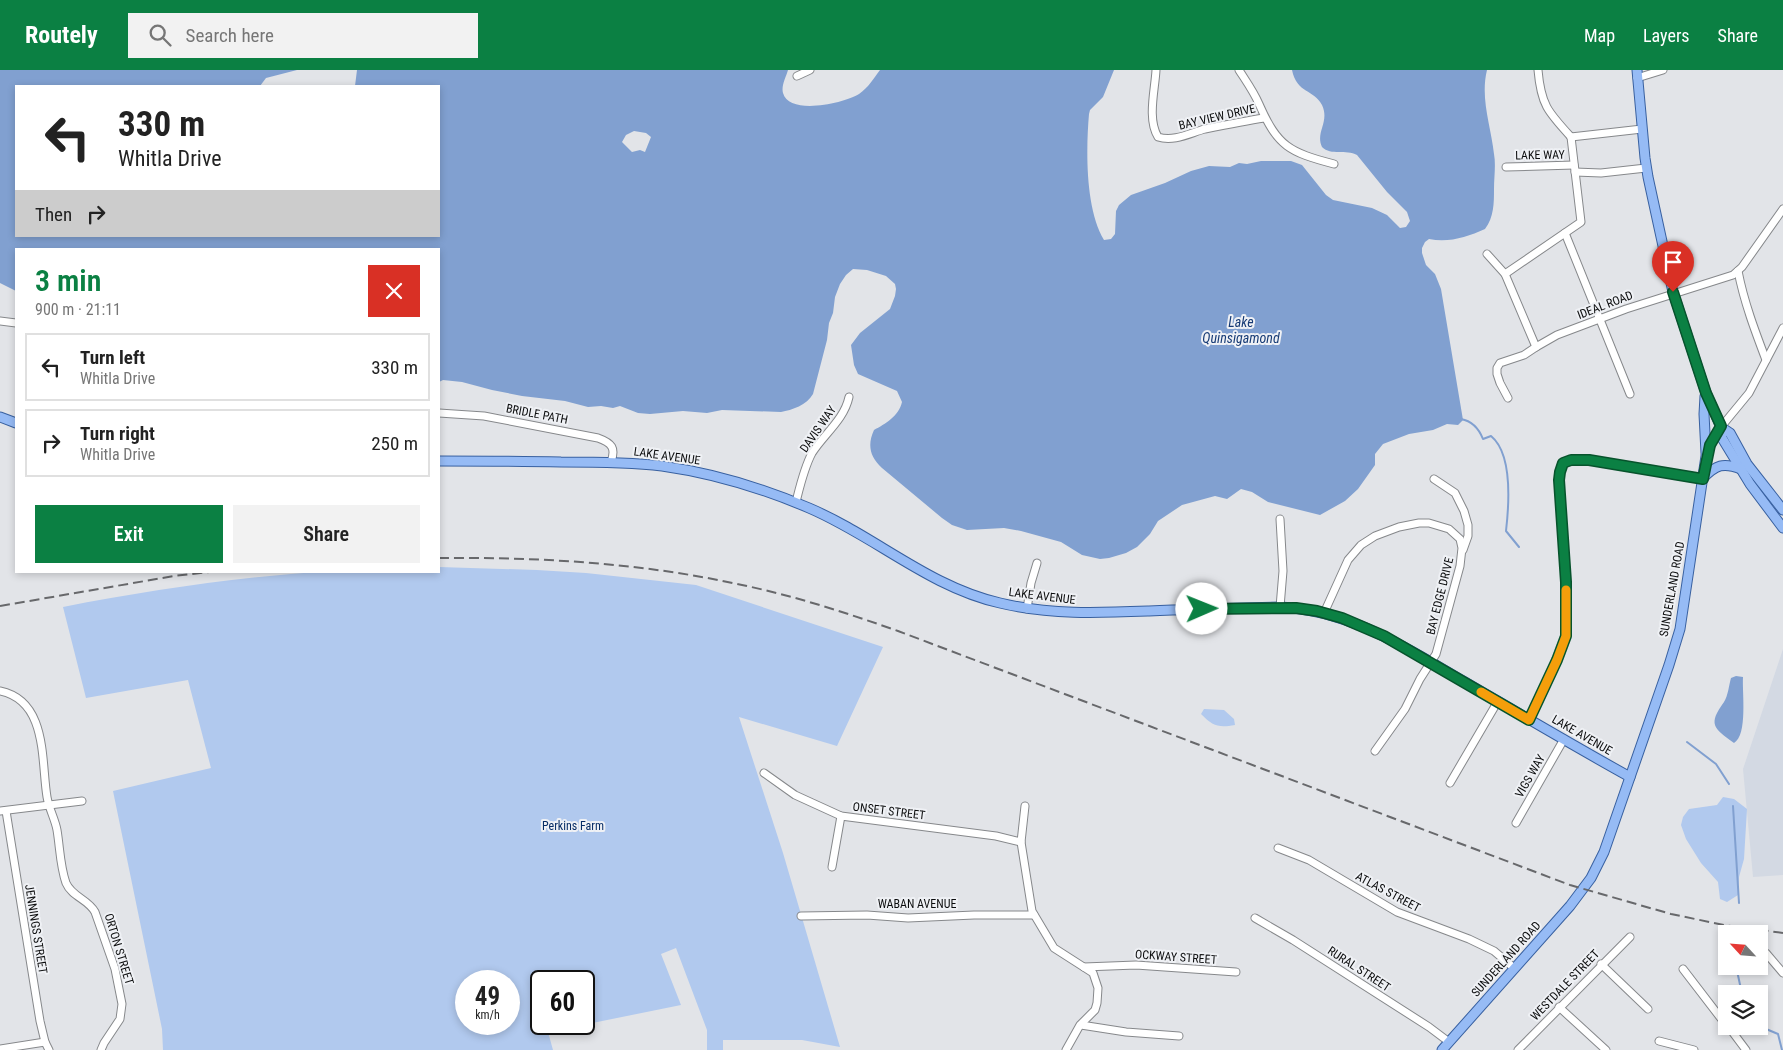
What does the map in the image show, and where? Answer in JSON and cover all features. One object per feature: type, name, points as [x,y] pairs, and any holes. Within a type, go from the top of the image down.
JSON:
[{"type":"main road","points":[[1637,74],[1646,168],[1673,292],[1706,393],[1721,426],[1722,438],[1760,498],[1783,528]]},
{"type":"main road","points":[[1706,393],[1704,414],[1706,456]]},
{"type":"main road","points":[[0,418],[15,423]]},
{"type":"main road","points":[[1721,426],[1730,433],[1747,464],[1783,510]]},
{"type":"main road","name":"SUNDERLAND ROAD","points":[[1442,1050],[1570,906],[1591,878],[1610,837],[1680,629],[1706,456],[1721,426]]},
{"type":"main road","name":"LAKE AVENUE","points":[[440,461],[612,462],[652,465],[694,472],[742,484],[796,502],[851,528],[942,582],[981,598],[1028,609],[1050,612],[1090,613],[1280,607],[1324,613],[1351,621],[1378,633],[1630,777]]},
{"type":"main road","points":[[1703,479],[1717,466],[1727,465],[1741,469]]},
{"type":"street","points":[[797,76],[810,70]]},
{"type":"street","name":"BAY VIEW DRIVE","points":[[1156,70],[1152,107],[1155,130],[1158,137],[1167,139],[1196,131],[1264,118],[1259,103],[1239,70]]},
{"type":"street","points":[[1506,274],[1581,222],[1571,137],[1547,109],[1541,98],[1538,70]]},
{"type":"street","points":[[1637,74],[1663,70]]},
{"type":"street","points":[[1264,118],[1275,135],[1291,148],[1312,158],[1334,164]]},
{"type":"street","points":[[1571,137],[1642,129]]},
{"type":"street","name":"LAKE WAY","points":[[1506,167],[1574,169],[1601,173],[1646,168]]},
{"type":"street","points":[[1766,360],[1741,289],[1738,272],[1783,209]]},
{"type":"street","points":[[1565,233],[1630,394]]},
{"type":"street","points":[[1487,254],[1506,274],[1536,346]]},
{"type":"street","name":"IDEAL ROAD","points":[[1508,398],[1497,374],[1498,365],[1524,355],[1556,335],[1673,292],[1738,272]]},
{"type":"street","points":[[0,321],[15,323]]},
{"type":"street","points":[[1721,426],[1749,393],[1783,328]]},
{"type":"street","name":"DAVIS WAY","points":[[796,502],[812,454],[842,415],[849,397]]},
{"type":"street","name":"BRIDLE PATH","points":[[440,413],[484,416],[598,438],[606,441],[613,449],[612,462]]},
{"type":"street","points":[[1529,720],[1566,636],[1565,577],[1559,480],[1563,463],[1571,460],[1589,460],[1703,479]]},
{"type":"street","points":[[1434,479],[1455,493],[1464,511],[1468,525],[1468,536],[1461,556]]},
{"type":"street","points":[[1280,519],[1283,571],[1280,607]]},
{"type":"street","name":"BAY EDGE DRIVE","points":[[1324,613],[1343,571],[1355,551],[1368,540],[1383,532],[1410,524],[1429,523],[1449,529],[1458,535],[1462,548],[1461,556],[1447,617],[1436,654],[1405,709],[1375,751]]},
{"type":"street","points":[[1028,609],[1031,583],[1037,563]]},
{"type":"street","name":"ORTON STREET","points":[[0,691],[19,699],[28,707],[34,718],[40,739],[49,806],[56,825],[62,868],[67,885],[72,893],[90,904],[98,916],[112,961],[122,1004],[120,1019],[104,1043],[102,1050]]},
{"type":"street","points":[[1450,783],[1498,701]]},
{"type":"street","name":"VIGS WAY","points":[[1516,823],[1564,740]]},
{"type":"street","name":"ONSET STREET","points":[[764,773],[795,796],[841,816],[996,836],[1022,842]]},
{"type":"street","points":[[3,811],[82,801]]},
{"type":"street","points":[[1025,806],[1022,842],[1029,900],[1034,915],[1054,948],[1084,966],[1096,977],[1098,995],[1095,1010],[1081,1025],[1066,1050]]},
{"type":"street","name":"JENNINGS STREET","points":[[3,811],[34,986],[45,1042],[49,1050]]},
{"type":"street","points":[[832,867],[841,816]]},
{"type":"street","name":"ATLAS STREET","points":[[1278,848],[1309,860],[1397,912],[1474,941],[1494,951],[1514,968]]},
{"type":"street","name":"WABAN AVENUE","points":[[801,916],[867,915],[908,918],[966,915],[1034,915]]},
{"type":"street","name":"RURAL STREET","points":[[1255,918],[1293,940],[1429,1027],[1449,1042]]},
{"type":"street","name":"WESTDALE STREET","points":[[1518,1050],[1630,937]]},
{"type":"street","points":[[1768,955],[1783,973]]},
{"type":"street","points":[[1602,964],[1648,1009]]},
{"type":"street","name":"OCKWAY STREET","points":[[1084,966],[1136,965],[1236,972]]},
{"type":"street","points":[[1683,969],[1718,1014]]},
{"type":"street","points":[[1559,1007],[1606,1050]]},
{"type":"street","points":[[1081,1025],[1126,1032],[1179,1036]]},
{"type":"street","points":[[1735,1035],[1746,1050]]},
{"type":"street","points":[[1659,1041],[1694,1050]]},
{"type":"street","points":[[0,1049],[45,1042]]},
{"type":"shaded area","points":[[1783,649],[1783,875],[1753,877],[1743,769]]},
{"type":"green space","name":"Perkins Farm","points":[[440,567],[586,573],[696,585],[883,647],[837,746],[739,717],[783,853],[840,1047],[802,1040],[723,1040],[723,1050],[707,1050],[707,1030],[676,948],[661,954],[681,1005],[595,1022],[595,970],[530,970],[530,1035],[549,1035],[553,1050],[163,1050],[162,1029],[113,791],[211,768],[188,680],[86,698],[63,607],[195,585],[306,573],[440,573]]},
{"type":"green space","points":[[1204,709],[1224,710],[1234,719],[1235,725],[1220,726],[1213,724],[1201,714]]},
{"type":"green space","points":[[1723,797],[1734,799],[1747,809],[1744,859],[1739,877],[1738,895],[1727,902],[1720,899],[1718,882],[1701,863],[1686,839],[1681,825],[1683,817],[1689,809],[1717,805]]},
{"type":"water","name":"Lake Quinsigamond","points":[[0,70],[297,70],[266,78],[261,85],[15,85],[15,237],[440,237],[440,85],[355,85],[357,70],[788,70],[783,84],[783,93],[787,100],[806,106],[830,104],[859,94],[871,83],[880,70],[1114,70],[1103,97],[1090,110],[1088,128],[1087,161],[1090,195],[1093,212],[1104,240],[1111,239],[1115,234],[1116,211],[1119,205],[1131,195],[1191,171],[1209,166],[1230,167],[1239,163],[1247,164],[1261,161],[1291,161],[1302,165],[1326,195],[1333,200],[1372,208],[1387,215],[1400,228],[1406,227],[1410,221],[1407,212],[1387,192],[1357,155],[1348,152],[1334,152],[1322,147],[1320,136],[1324,111],[1322,105],[1315,96],[1298,83],[1294,78],[1292,70],[1487,70],[1485,102],[1495,162],[1492,215],[1485,229],[1451,240],[1429,239],[1422,248],[1426,265],[1435,274],[1441,289],[1463,420],[1458,425],[1447,424],[1433,430],[1409,434],[1383,444],[1375,454],[1375,465],[1358,489],[1345,501],[1320,515],[1268,502],[1252,492],[1241,489],[1227,499],[1215,496],[1182,505],[1158,521],[1150,534],[1137,547],[1126,553],[1109,558],[1100,559],[1082,555],[1061,542],[1021,531],[1004,528],[967,530],[952,525],[878,464],[872,455],[870,446],[872,435],[874,430],[895,415],[902,402],[897,391],[858,374],[854,365],[851,345],[860,333],[890,309],[896,289],[895,284],[886,276],[867,270],[853,269],[840,284],[835,297],[827,340],[813,394],[803,404],[781,412],[722,410],[707,413],[683,411],[650,414],[638,413],[620,406],[613,408],[601,406],[588,407],[565,401],[522,396],[462,382],[443,380],[440,382],[440,248],[15,248],[15,290],[0,283]],"holes":[[[634,131],[646,133],[651,137],[645,152],[640,150],[632,152],[622,142],[626,135]]]},
{"type":"water","points":[[1736,676],[1743,677],[1743,723],[1738,738],[1734,743],[1717,729],[1715,721],[1719,709],[1727,697],[1731,678]]},
{"type":"waterway","points":[[1461,419],[1475,426],[1483,439],[1491,436],[1498,444],[1503,455],[1508,480],[1506,531],[1519,547]]},
{"type":"waterway","points":[[1687,742],[1716,764],[1729,784]]},
{"type":"waterway","points":[[1733,806],[1739,903]]},
{"type":"waterway","points":[[1738,975],[1740,985]]},
{"type":"waterway","points":[[1768,1030],[1778,1034],[1782,1050]]},
{"type":"railway","points":[[440,558],[553,560],[591,563],[667,571],[762,589],[840,611],[898,631],[1570,885],[1671,914],[1724,925],[1783,933]]},
{"type":"railway","points":[[0,606],[200,573]]},
{"type":"slow traffic","points":[[1481,692],[1529,720],[1566,636],[1566,590]]},
{"type":"route","points":[[1202,609],[1296,608],[1317,611],[1342,618],[1384,636],[1529,720],[1566,636],[1566,582],[1559,480],[1563,463],[1568,460],[1589,460],[1703,479],[1706,456],[1721,426],[1706,393],[1673,292]]}]
